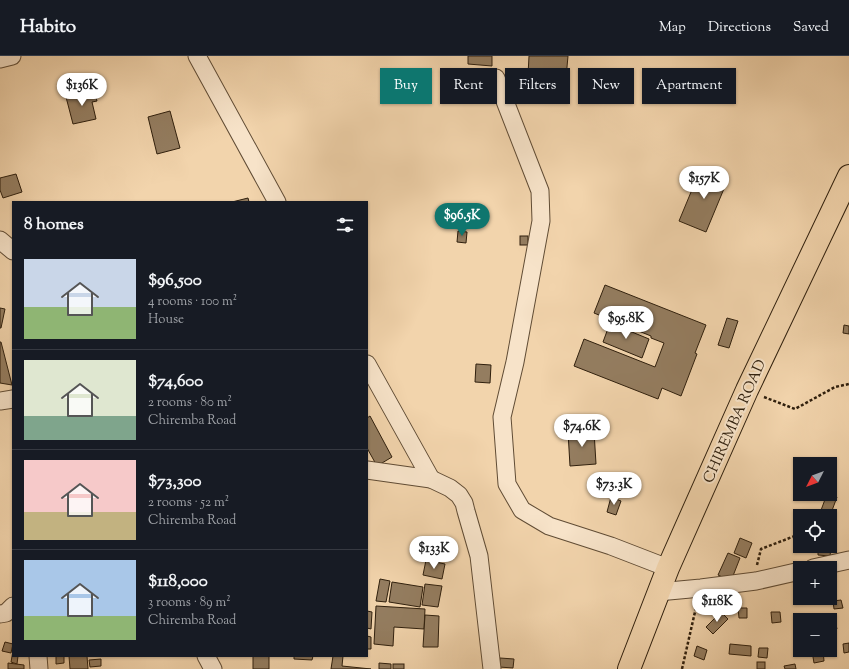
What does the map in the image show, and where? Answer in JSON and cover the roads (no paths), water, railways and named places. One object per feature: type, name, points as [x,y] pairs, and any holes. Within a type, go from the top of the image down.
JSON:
[{"type":"main road","name":"CHIREMBA ROAD","points":[[629,669],[668,568],[747,390],[849,176]]},
{"type":"street","points":[[0,59],[12,56]]},
{"type":"street","points":[[197,56],[276,201]]},
{"type":"street","points":[[497,81],[540,191],[541,221],[515,362],[502,417],[507,484],[522,510],[549,526],[611,546],[668,568]]},
{"type":"street","points":[[0,240],[12,251]]},
{"type":"street","points":[[368,366],[431,479]]},
{"type":"street","points":[[0,401],[12,399]]},
{"type":"street","points":[[368,470],[431,479],[450,488],[459,495],[464,503],[478,556],[492,669]]},
{"type":"street","points":[[837,563],[849,560]]},
{"type":"street","points":[[658,592],[756,581],[793,573]]},
{"type":"street","points":[[0,614],[6,613],[12,607]]}]
